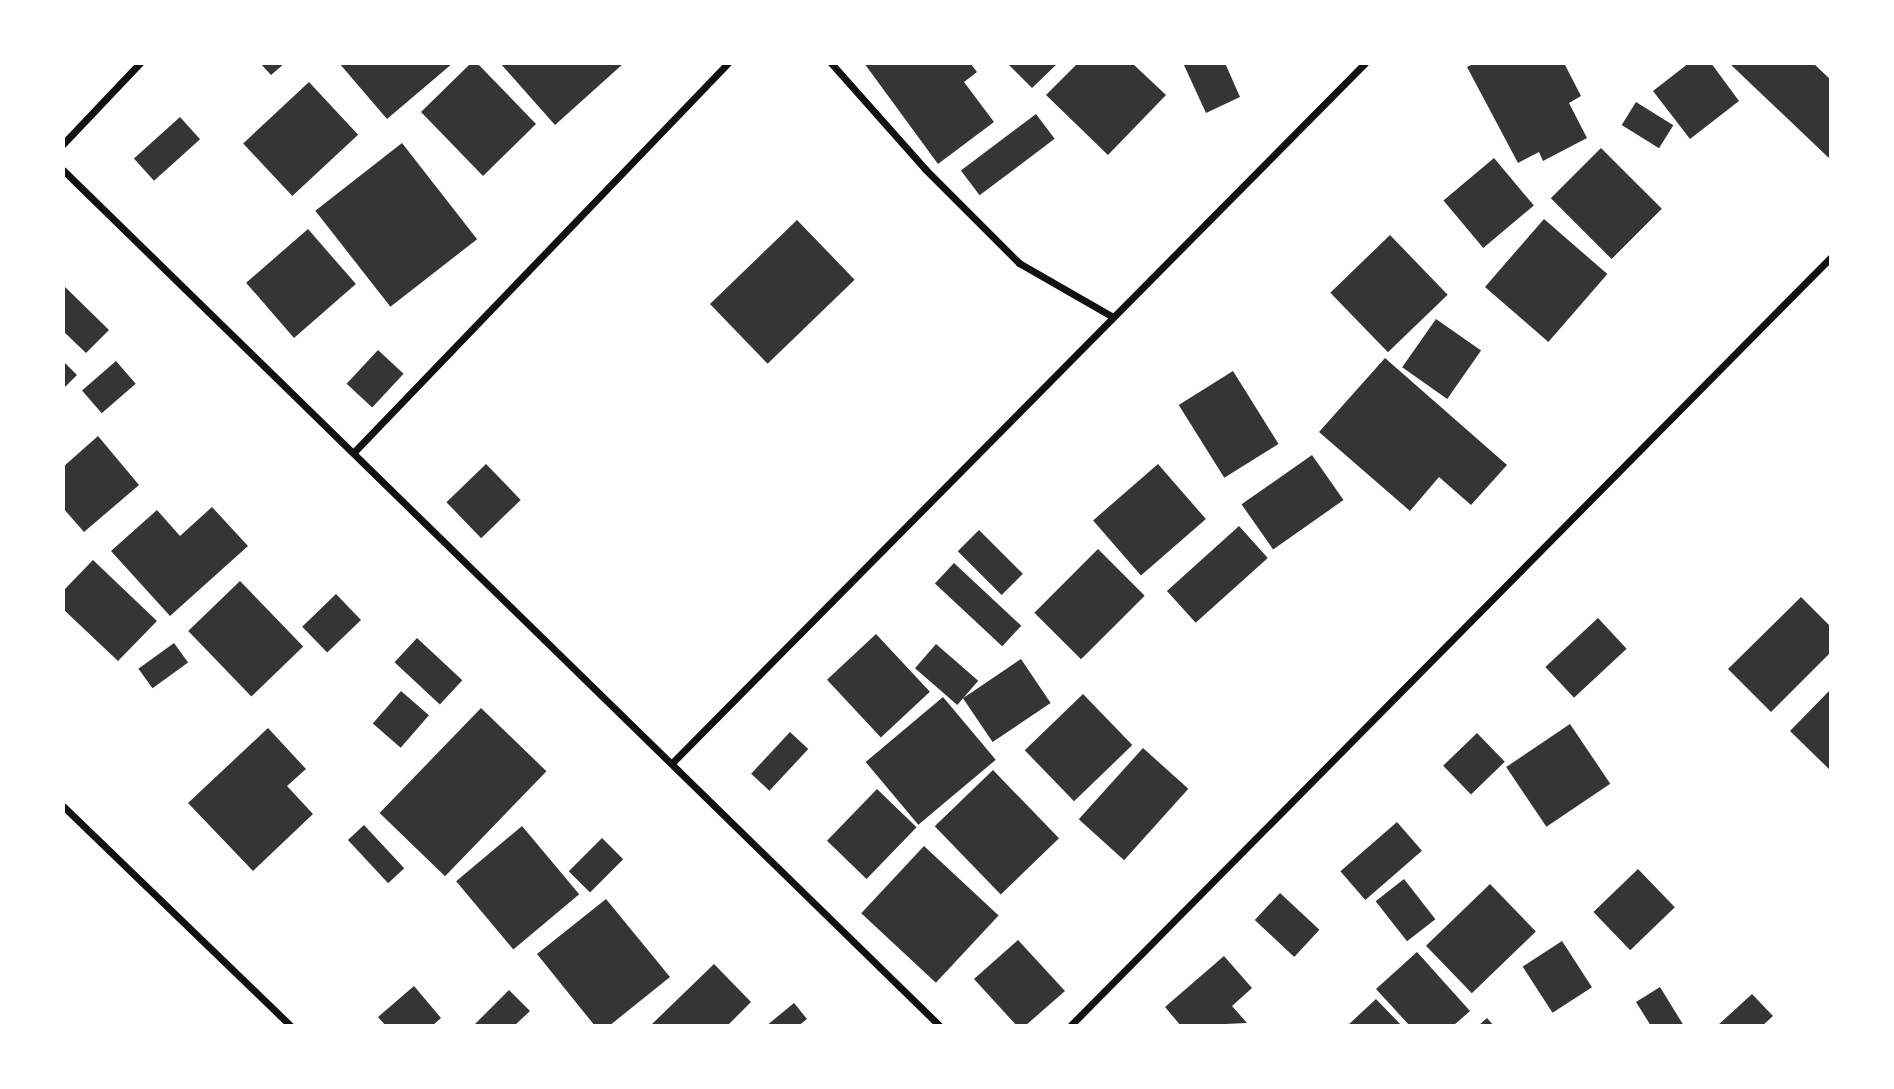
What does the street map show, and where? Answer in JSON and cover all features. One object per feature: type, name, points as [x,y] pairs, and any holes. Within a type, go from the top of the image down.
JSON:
[{"type":"street","points":[[63,144],[140,63]]},
{"type":"street","points":[[355,451],[728,63]]},
{"type":"street","points":[[831,63],[925,169],[1019,263],[1113,317]]},
{"type":"street","points":[[673,762],[1365,63]]},
{"type":"street","points":[[63,170],[355,451],[940,1026]]},
{"type":"street","points":[[1070,1026],[1831,257]]},
{"type":"street","points":[[63,806],[291,1026]]},
{"type":"building","points":[[260,63],[285,63],[271,75]]},
{"type":"building","points":[[339,63],[453,63],[387,119]]},
{"type":"building","points":[[471,63],[477,63],[536,124],[483,176],[421,112]]},
{"type":"building","points":[[500,63],[624,63],[555,125]]},
{"type":"building","points":[[864,63],[970,63],[977,72],[964,82],[994,122],[938,164]]},
{"type":"building","points":[[1007,63],[1058,63],[1032,88]]},
{"type":"building","points":[[1078,63],[1132,63],[1166,95],[1108,155],[1046,95]]},
{"type":"building","points":[[1183,63],[1225,63],[1240,97],[1206,113]]},
{"type":"building","points":[[1475,63],[1564,63],[1581,96],[1569,103],[1587,138],[1543,161],[1539,152],[1518,163],[1467,67]]},
{"type":"building","points":[[1689,63],[1711,63],[1739,101],[1690,139],[1653,91]]},
{"type":"building","points":[[1729,63],[1813,63],[1831,80],[1831,160]]},
{"type":"building","points":[[309,82],[358,135],[292,196],[243,143]]},
{"type":"building","points":[[1636,102],[1673,125],[1659,148],[1622,125]]},
{"type":"building","points":[[1036,114],[1055,139],[980,195],[961,171]]},
{"type":"building","points":[[180,117],[200,139],[154,181],[134,158]]},
{"type":"building","points":[[402,143],[477,239],[390,307],[315,211]]},
{"type":"building","points":[[1601,148],[1662,209],[1612,259],[1551,198]]},
{"type":"building","points":[[1494,158],[1534,205],[1483,248],[1443,200]]},
{"type":"building","points":[[1544,219],[1607,274],[1548,342],[1485,287]]},
{"type":"building","points":[[797,220],[855,280],[768,364],[710,304]]},
{"type":"building","points":[[308,229],[356,284],[294,338],[246,283]]},
{"type":"building","points":[[1390,235],[1448,295],[1388,352],[1330,293]]},
{"type":"building","points":[[63,285],[109,330],[86,353],[63,331]]},
{"type":"building","points":[[1436,319],[1481,351],[1447,399],[1402,367]]},
{"type":"building","points":[[378,350],[404,374],[372,408],[347,384]]},
{"type":"building","points":[[1385,358],[1507,465],[1471,505],[1439,477],[1410,511],[1319,432]]},
{"type":"building","points":[[63,361],[77,375],[63,389]]},
{"type":"building","points":[[116,361],[136,384],[102,413],[82,391]]},
{"type":"building","points":[[1233,371],[1279,444],[1224,478],[1179,405]]},
{"type":"building","points":[[98,436],[139,485],[84,532],[63,508],[63,467]]},
{"type":"building","points":[[1312,455],[1344,500],[1273,549],[1242,504]]},
{"type":"building","points":[[486,464],[521,500],[481,538],[446,502]]},
{"type":"building","points":[[1158,464],[1206,519],[1141,576],[1093,520]]},
{"type":"building","points":[[212,507],[248,546],[170,616],[111,551],[157,510],[180,536]]},
{"type":"building","points":[[1239,526],[1268,558],[1196,623],[1167,591]]},
{"type":"building","points":[[979,530],[1023,574],[1002,595],[958,551]]},
{"type":"building","points":[[1098,549],[1145,596],[1081,659],[1034,613]]},
{"type":"building","points":[[93,560],[157,621],[118,661],[63,609],[63,591]]},
{"type":"building","points":[[954,563],[1021,626],[1002,646],[935,583]]},
{"type":"building","points":[[240,581],[303,646],[251,696],[188,631]]},
{"type":"building","points":[[336,594],[361,620],[327,653],[302,627]]},
{"type":"building","points":[[1801,597],[1831,627],[1831,652],[1771,712],[1728,669]]},
{"type":"building","points":[[1598,618],[1627,649],[1574,698],[1545,667]]},
{"type":"building","points":[[876,634],[930,692],[881,737],[827,680]]},
{"type":"building","points":[[417,638],[462,680],[440,704],[394,662]]},
{"type":"building","points":[[174,643],[188,662],[153,688],[138,669]]},
{"type":"building","points":[[936,644],[978,681],[957,705],[915,668]]},
{"type":"building","points":[[1021,659],[1051,703],[993,742],[963,698]]},
{"type":"building","points":[[1831,689],[1831,771],[1790,731]]},
{"type":"building","points":[[401,691],[429,715],[401,748],[373,723]]},
{"type":"building","points":[[1083,694],[1132,745],[1074,801],[1025,750]]},
{"type":"building","points":[[943,697],[996,760],[918,825],[866,762]]},
{"type":"building","points":[[481,708],[546,771],[445,876],[380,813]]},
{"type":"building","points":[[1570,724],[1610,784],[1546,827],[1506,767]]},
{"type":"building","points":[[268,728],[306,769],[287,786],[313,814],[253,871],[188,803]]},
{"type":"building","points":[[790,732],[808,749],[769,791],[751,774]]},
{"type":"building","points":[[1477,733],[1505,762],[1471,794],[1443,766]]},
{"type":"building","points":[[1143,748],[1188,789],[1124,860],[1079,819]]},
{"type":"building","points":[[993,770],[1059,838],[1001,895],[935,826]]},
{"type":"building","points":[[877,789],[917,827],[867,879],[827,841]]},
{"type":"building","points":[[1397,822],[1422,851],[1365,900],[1340,871]]},
{"type":"building","points":[[364,825],[404,868],[388,883],[348,840]]},
{"type":"building","points":[[522,826],[579,894],[513,949],[456,881]]},
{"type":"building","points":[[602,838],[623,859],[590,892],[569,871]]},
{"type":"building","points":[[924,846],[999,916],[936,983],[861,913]]},
{"type":"building","points":[[1638,869],[1675,907],[1630,950],[1593,912]]},
{"type":"building","points":[[1404,879],[1435,919],[1407,941],[1376,901]]},
{"type":"building","points":[[1490,884],[1536,931],[1472,993],[1426,946]]},
{"type":"building","points":[[1280,893],[1319,930],[1294,957],[1255,920]]},
{"type":"building","points":[[606,899],[670,977],[609,1026],[595,1026],[537,954]]},
{"type":"building","points":[[1018,940],[1065,991],[1025,1026],[1017,1026],[974,979]]},
{"type":"building","points":[[1562,941],[1592,987],[1553,1013],[1523,967]]},
{"type":"building","points":[[1417,952],[1470,1011],[1453,1026],[1410,1026],[1376,989]]},
{"type":"building","points":[[1224,956],[1252,988],[1232,1006],[1247,1023],[1181,1026],[1165,1007]]},
{"type":"building","points":[[714,964],[751,1002],[727,1026],[650,1026]]},
{"type":"building","points":[[414,986],[441,1018],[432,1026],[386,1026],[378,1017]]},
{"type":"building","points":[[1660,987],[1684,1026],[1651,1026],[1636,1002]]},
{"type":"building","points":[[509,990],[530,1011],[514,1026],[473,1026]]},
{"type":"building","points":[[1752,994],[1773,1016],[1762,1026],[1717,1026]]},
{"type":"building","points":[[1376,999],[1402,1026],[1347,1026]]},
{"type":"building","points":[[794,1003],[807,1019],[798,1026],[766,1026]]},
{"type":"building","points":[[1487,1018],[1494,1026],[1478,1026]]}]
